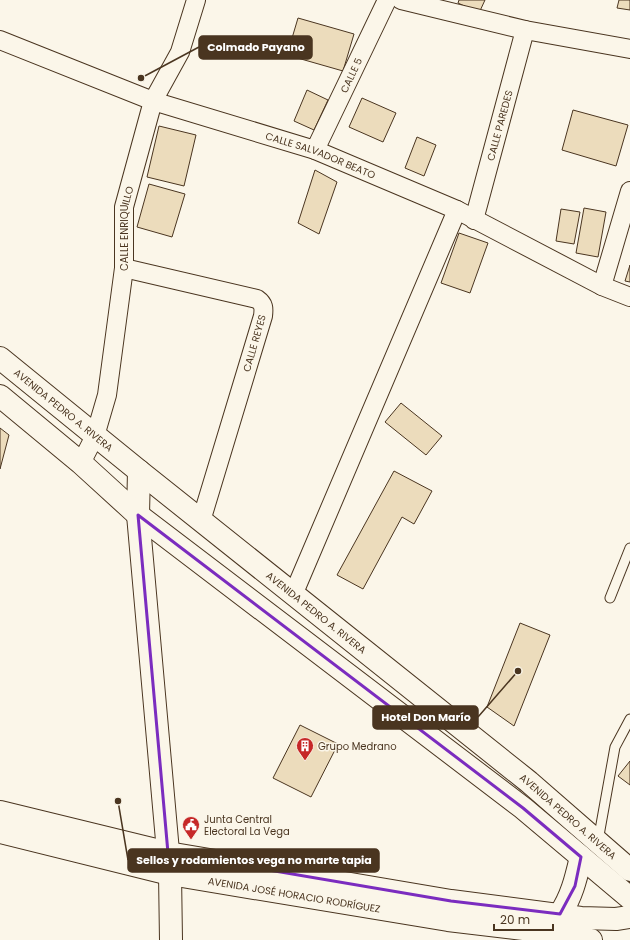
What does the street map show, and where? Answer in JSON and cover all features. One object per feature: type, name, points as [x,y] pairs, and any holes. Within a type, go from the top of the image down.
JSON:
[{"type":"street","name":"CALLE ENRIQUILLO","points":[[81,463],[95,436],[107,395],[124,268],[124,207],[154,101],[180,52],[196,0]]},
{"type":"street","name":"CALLE 5","points":[[315,150],[387,0]]},
{"type":"street","points":[[402,0],[525,30],[630,49]]},
{"type":"street","name":"CALLE PAREDES","points":[[474,220],[525,30]]},
{"type":"street","name":"CALLE SALVADOR BEATO","points":[[0,40],[154,101],[315,150],[457,210],[602,286],[630,297]]},
{"type":"street","points":[[602,286],[630,191]]},
{"type":"street","points":[[293,595],[457,210]]},
{"type":"street","name":"CALLE REYES","points":[[124,268],[257,299],[263,303],[263,316],[201,521]]},
{"type":"street","name":"AVENIDA PEDRO A. RIVERA","points":[[0,358],[293,595],[529,782],[630,870]]},
{"type":"street","points":[[0,396],[81,463],[138,515],[523,808],[630,898]]},
{"type":"street","points":[[139,471],[138,515],[169,864],[171,940]]},
{"type":"street","name":"AVENIDA JOSÉ HORACIO RODRÍGUEZ","points":[[0,812],[169,864],[560,914],[581,918],[616,919],[630,917]]},
{"type":"street","name":"AVENIDA JOSÉ HORACIO RODRÍGUEZ","points":[[0,832],[448,920],[548,932],[591,940]]},
{"type":"street","points":[[560,914],[569,901],[575,886],[581,857]]},
{"type":"lane","points":[[610,598],[630,548]]},
{"type":"lane","points":[[598,842],[614,747],[630,720]]},
{"type":"highlighted area","points":[[138,515],[523,808],[581,857],[575,886],[560,914],[451,901],[168,853]]},
{"type":"building","points":[[459,0],[485,0],[479,13],[458,3]]},
{"type":"building","points":[[619,0],[630,0],[630,10],[617,8]]},
{"type":"building","points":[[298,18],[354,34],[343,71],[287,55]]},
{"type":"building","points":[[307,90],[328,100],[314,130],[294,121]]},
{"type":"building","points":[[362,98],[396,113],[383,142],[349,127]]},
{"type":"building","points":[[573,110],[628,125],[616,166],[562,150]]},
{"type":"building","points":[[159,126],[196,135],[184,186],[147,177]]},
{"type":"building","points":[[417,137],[436,145],[424,176],[405,168]]},
{"type":"building","points":[[315,170],[337,182],[319,234],[298,223]]},
{"type":"building","points":[[149,184],[185,194],[172,237],[137,227]]},
{"type":"building","points":[[584,208],[606,212],[598,257],[576,253]]},
{"type":"building","points":[[561,209],[580,212],[574,244],[556,241]]},
{"type":"building","points":[[459,233],[488,243],[470,293],[441,283]]},
{"type":"building","points":[[630,265],[630,282],[625,281]]},
{"type":"building","points":[[401,403],[442,436],[426,455],[385,422]]},
{"type":"building","points":[[0,428],[9,435],[0,469]]},
{"type":"building","points":[[394,471],[432,491],[414,524],[402,517],[363,589],[337,575]]},
{"type":"building","points":[[520,623],[550,635],[514,726],[487,707]]},
{"type":"building","name":"Grupo Medrano","points":[[300,725],[338,744],[311,797],[273,778]]},
{"type":"building","points":[[630,761],[630,785],[618,776]]},
{"type":"place","name":"Colmado Payano","points":[[141,78]]},
{"type":"place","name":"Hotel Don Marío","points":[[518,671]]},
{"type":"place","name":"Grupo Medrano","points":[[305,761]]},
{"type":"place","name":"Sellos y rodamientos vega no marte tapia","points":[[118,801]]},
{"type":"place","name":"Junta Central Electoral La Vega","points":[[191,840]]}]
